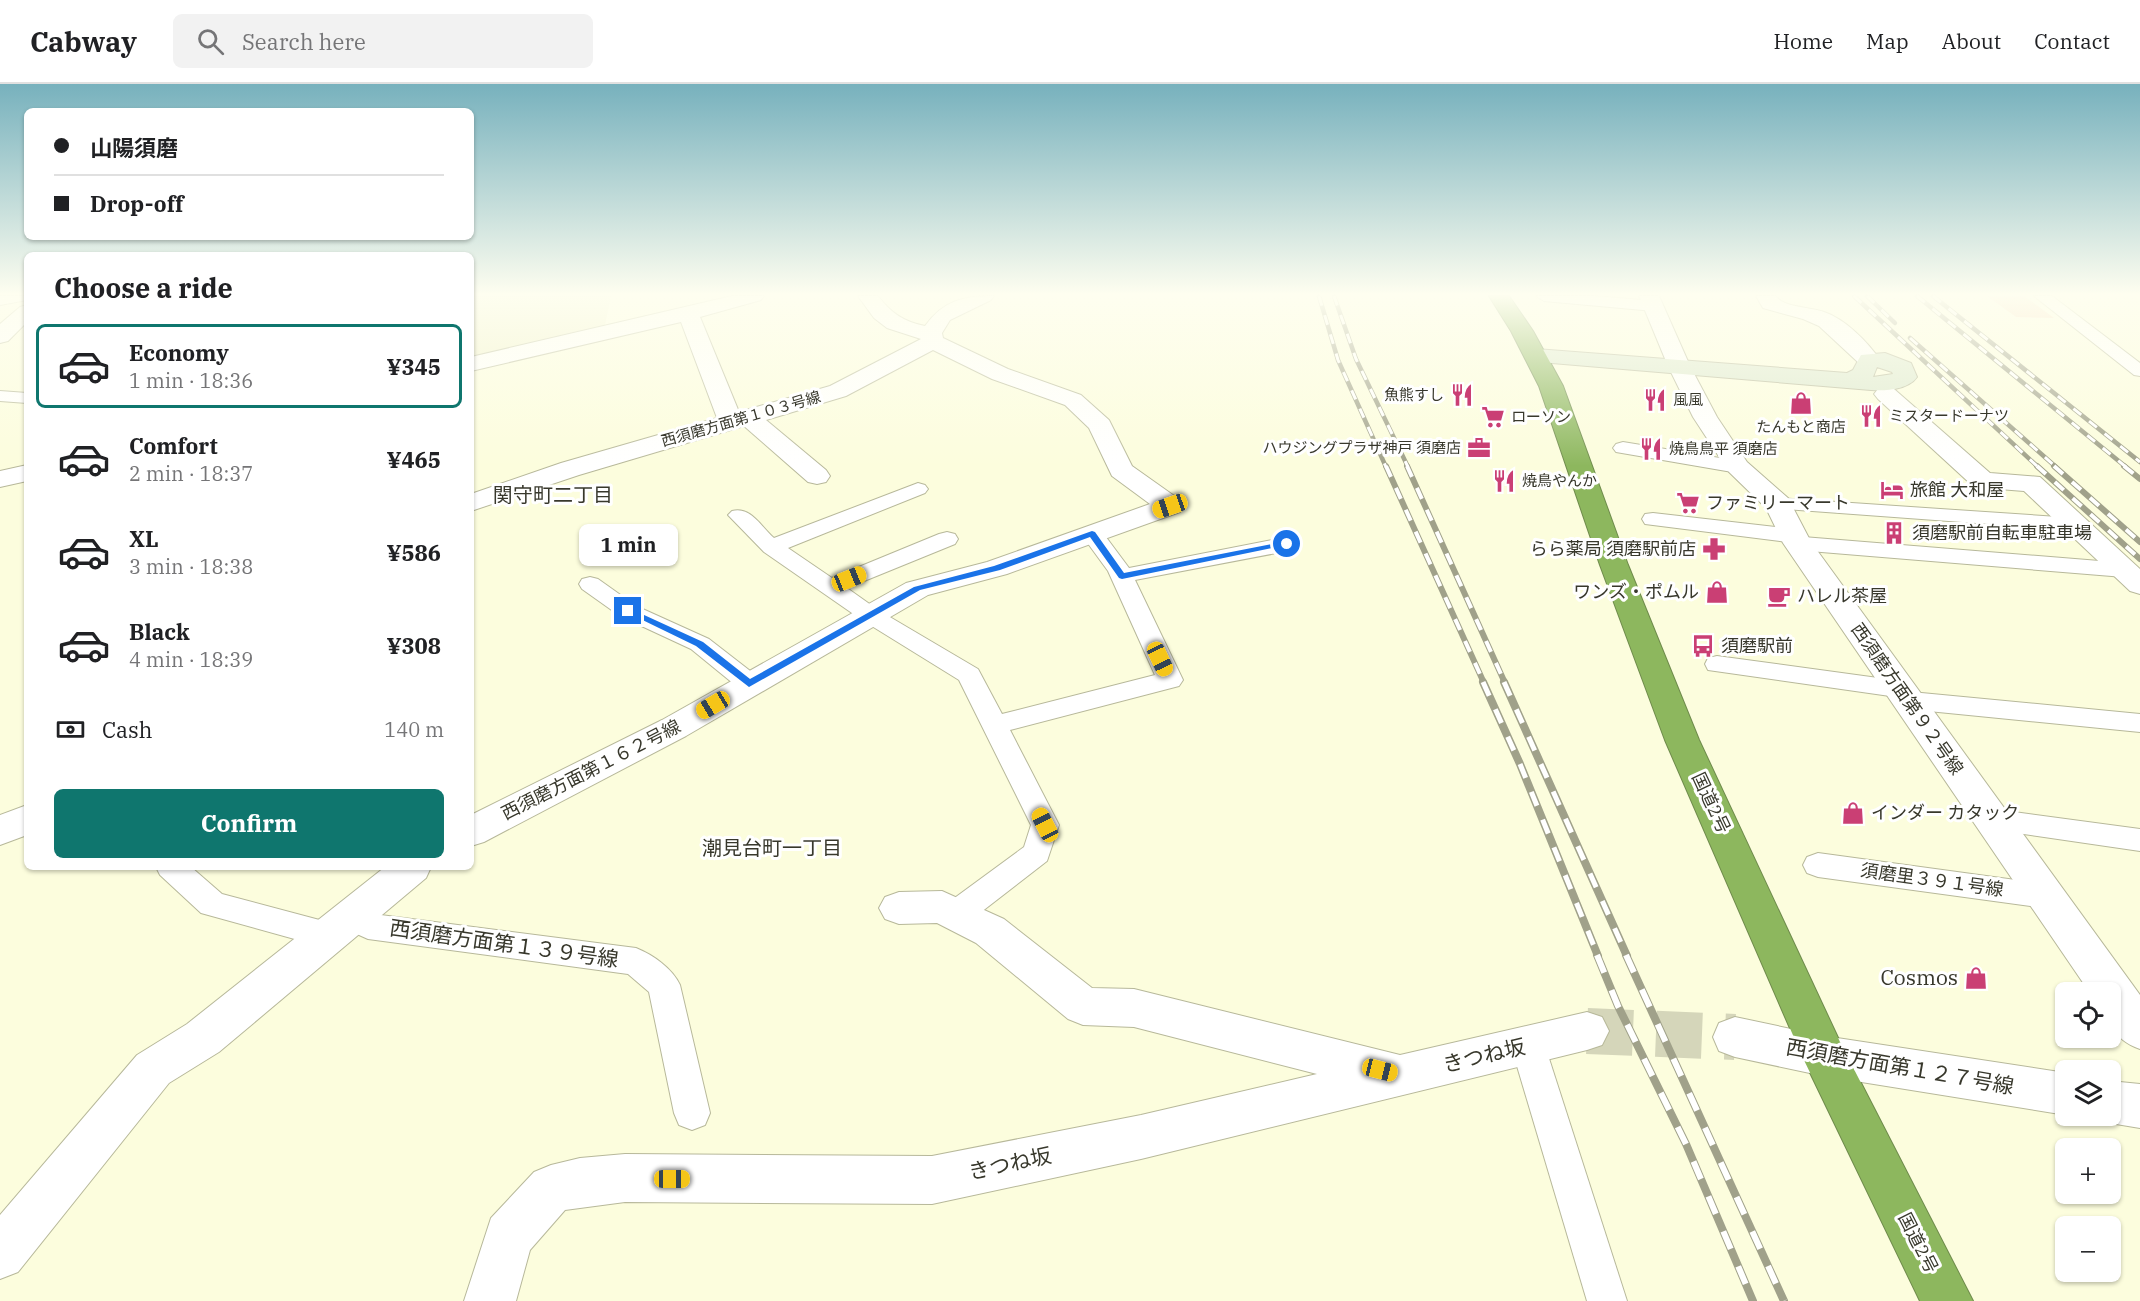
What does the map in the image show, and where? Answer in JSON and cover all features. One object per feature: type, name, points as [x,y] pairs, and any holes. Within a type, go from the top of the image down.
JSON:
[{"type":"highway","name":"国道2号","points":[[1534,353],[1551,386],[1614,565],[1682,740],[1824,1056],[1947,1301]]},
{"type":"main road","points":[[1536,356],[1850,380],[1872,385],[1895,382],[1905,377],[1903,368],[1885,360],[1869,360],[1863,374],[1850,380]]},
{"type":"street","points":[[474,363],[517,353]]},
{"type":"street","points":[[706,353],[739,420],[817,476]]},
{"type":"street","name":"西須磨方面第１０３号線","points":[[474,501],[570,469],[838,391],[876,374],[907,353]]},
{"type":"street","name":"西須磨方面第１６２号線","points":[[474,830],[674,728],[749,683],[917,589],[997,568],[1170,506],[1121,470],[1100,425],[1073,400],[1000,374],[961,353]]},
{"type":"street","name":"西須磨方面第９２号線","points":[[1674,353],[1705,417],[1738,467],[1778,504],[1795,540],[2045,896],[2128,1001],[2140,1030]]},
{"type":"street","points":[[1861,353],[1869,360]]},
{"type":"street","points":[[1886,394],[1983,481],[2031,483],[2132,578]]},
{"type":"street","points":[[0,479],[24,474]]},
{"type":"street","points":[[0,831],[24,820]]},
{"type":"street","points":[[0,1254],[153,1069],[203,1038],[408,870]]},
{"type":"street","points":[[899,908],[942,907],[990,931],[1083,1006],[1134,1008],[1402,1076]]},
{"type":"street","name":"きつね坂","points":[[490,1301],[509,1236],[551,1189],[580,1182],[625,1178],[932,1180],[1141,1137],[1587,1031]]},
{"type":"street","name":"西須磨方面第１２７号線","points":[[1735,1037],[1824,1056],[2055,1092]]},
{"type":"street","points":[[2121,1103],[2140,1106]]},
{"type":"lane","points":[[2116,353],[2140,371]]},
{"type":"lane","points":[[0,396],[24,398]]},
{"type":"lane","points":[[1623,448],[1738,467]]},
{"type":"lane","points":[[772,547],[918,489]]},
{"type":"lane","points":[[1778,504],[2073,524]]},
{"type":"lane","points":[[739,515],[772,547],[829,587],[870,615],[969,675],[1045,825],[1037,853],[956,914]]},
{"type":"lane","points":[[1653,519],[1795,540],[2132,578]]},
{"type":"lane","points":[[994,725],[1170,680],[1122,576],[1092,534]]},
{"type":"lane","points":[[829,587],[947,539]]},
{"type":"lane","points":[[1122,576],[1287,544]]},
{"type":"lane","points":[[590,585],[628,611],[700,644],[749,683]]},
{"type":"lane","points":[[1717,664],[1904,694],[2140,723]]},
{"type":"lane","points":[[1992,820],[2140,840]]},
{"type":"lane","name":"須磨里３９１号線","points":[[1818,865],[2045,896]]},
{"type":"lane","name":"西須磨方面第１３９号線","points":[[174,870],[212,904],[339,926],[369,926],[636,962],[664,985],[693,1113]]},
{"type":"lane","points":[[1527,1046],[1607,1301]]},
{"type":"shaded area","points":[[474,353],[503,353],[474,359]]},
{"type":"tunnel","points":[[1587,1031],[1735,1037]]},
{"type":"railway","points":[[1336,353],[1386,467]]},
{"type":"railway","points":[[1354,353],[1408,467]]},
{"type":"railway","points":[[1915,353],[2038,467]]},
{"type":"railway","points":[[1927,353],[2056,467]]},
{"type":"railway","points":[[1986,353],[2126,467]]},
{"type":"railway","points":[[2004,353],[2140,462]]},
{"type":"railway","points":[[1386,466],[1484,683]]},
{"type":"railway","points":[[1407,466],[1505,683]]},
{"type":"railway","points":[[2037,466],[2140,559]]},
{"type":"railway","points":[[2054,466],[2140,542]]},
{"type":"railway","points":[[2124,466],[2140,479]]},
{"type":"railway","points":[[1483,682],[1520,764],[1598,956]]},
{"type":"railway","points":[[1504,682],[1627,956]]},
{"type":"railway","points":[[1597,955],[1618,1006],[1686,1144],[1753,1301]]},
{"type":"railway","points":[[1626,955],[1784,1301]]},
{"type":"place","name":"魚熊すし","points":[[1462,395]]},
{"type":"place","name":"風風","points":[[1655,400]]},
{"type":"place","name":"たんもと商店","points":[[1801,403]]},
{"type":"place","name":"ミスタードーナツ","points":[[1871,416]]},
{"type":"place","name":"ローソン","points":[[1493,417]]},
{"type":"place","name":"ハウジングプラザ神戸 須磨店","points":[[1479,448]]},
{"type":"place","name":"焼鳥鳥平 須磨店","points":[[1651,449]]},
{"type":"place","name":"焼鳥やんか","points":[[1504,481]]},
{"type":"place","name":"旅館 大和屋","points":[[1892,490]]},
{"type":"place","name":"ファミリーマート","points":[[1688,503]]},
{"type":"place","name":"須磨駅前自転車駐車場","points":[[1894,533]]},
{"type":"place","name":"らら薬局 須磨駅前店","points":[[1714,549]]},
{"type":"place","name":"ワンズ・ポムル","points":[[1717,592]]},
{"type":"place","name":"ハレル茶屋","points":[[1779,596]]},
{"type":"place","name":"須磨駅前","points":[[1703,646]]},
{"type":"place","name":"インダー カタック","points":[[1853,813]]},
{"type":"place","name":"Cosmos","points":[[1976,978]]},
{"type":"district","name":"関守町二丁目","points":[[553,495]]},
{"type":"district","name":"潮見台町一丁目","points":[[772,848]]},
{"type":"route","points":[[628,611],[700,644],[749,683],[917,589],[997,568],[1092,534],[1122,576],[1287,544]]}]
